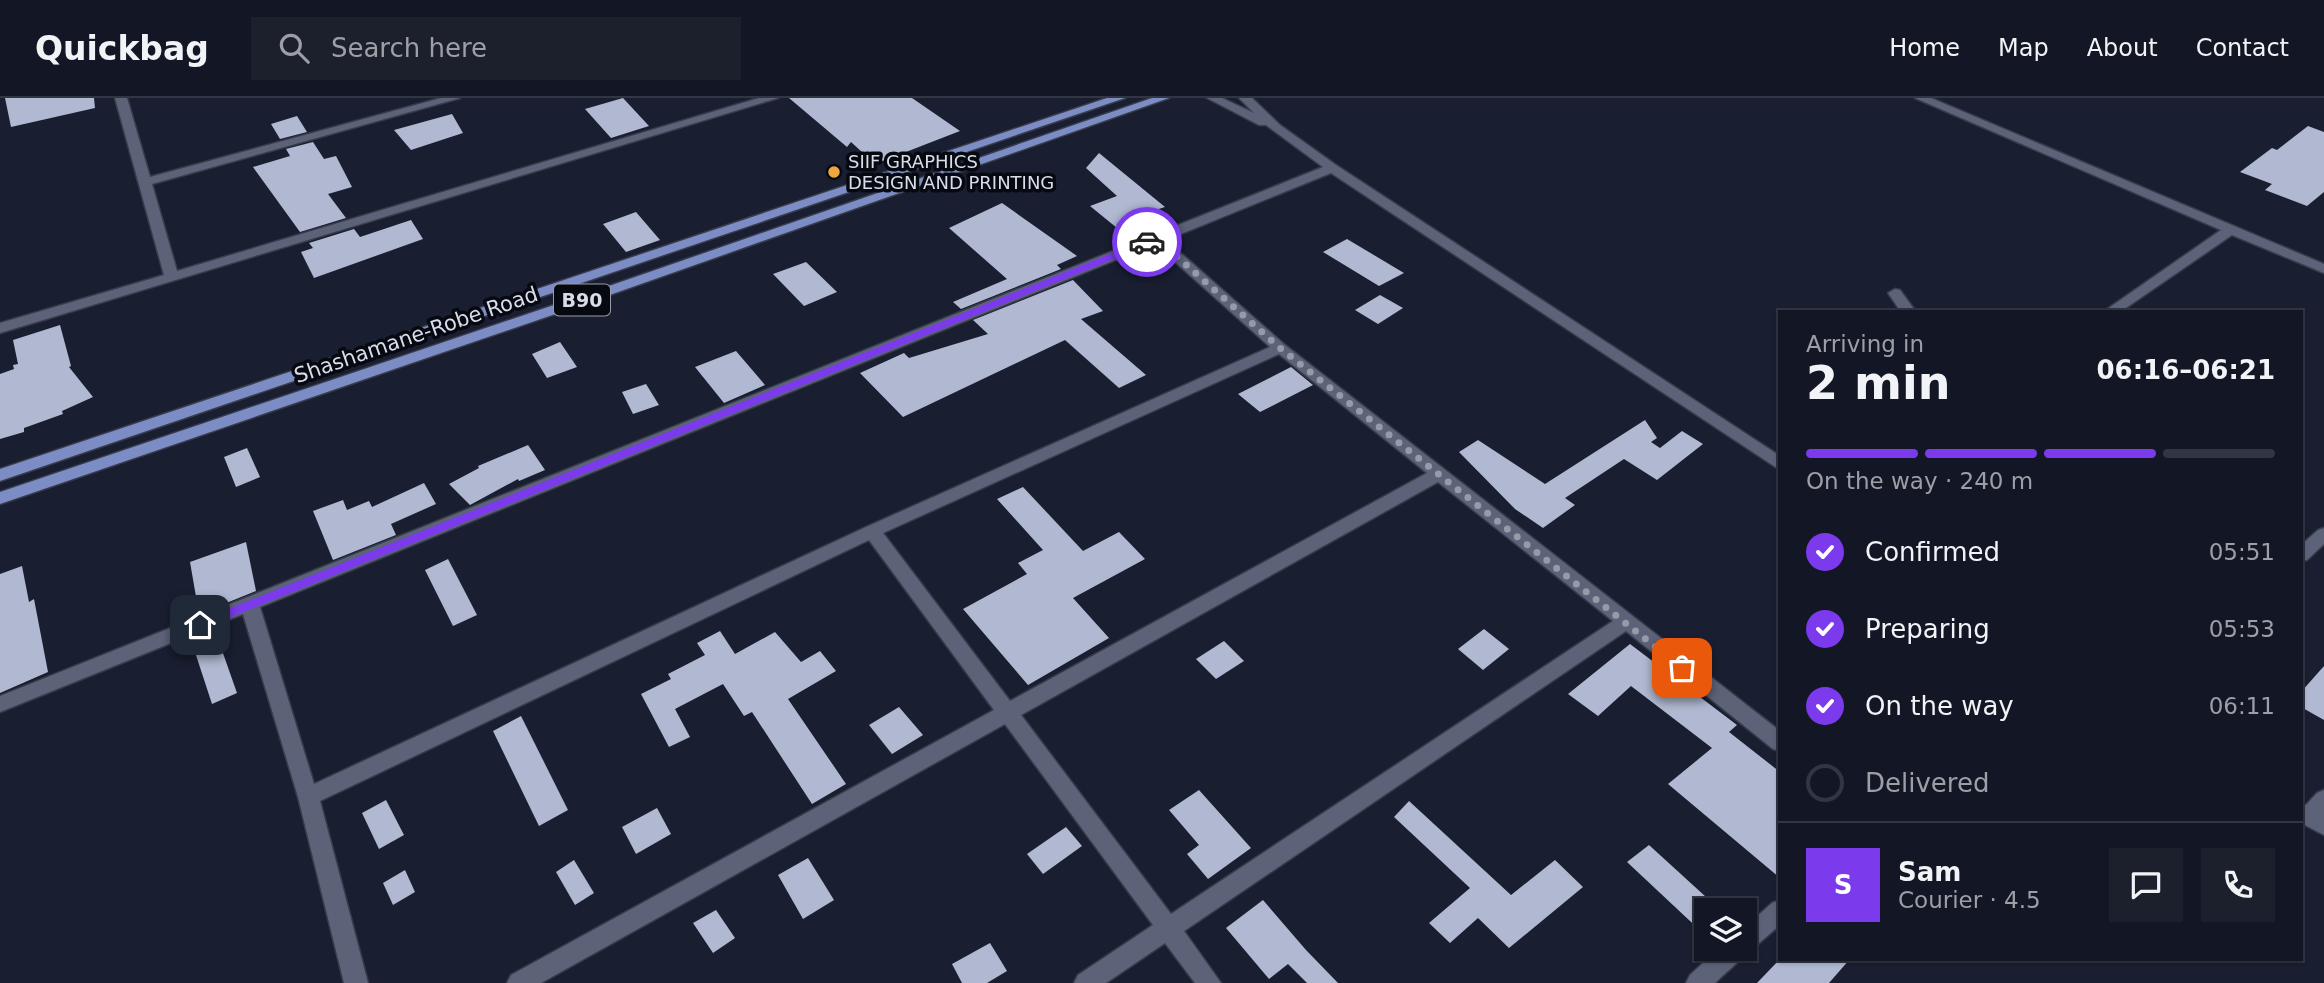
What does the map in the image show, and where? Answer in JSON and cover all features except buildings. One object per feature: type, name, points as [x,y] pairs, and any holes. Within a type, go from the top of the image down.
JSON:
[{"type":"main road","name":"Shashamane-Robe Road","points":[[0,475],[1119,98]]},
{"type":"main road","name":"Shashamane-Robe Road","points":[[0,498],[549,312],[1163,98]]},
{"type":"street","points":[[145,182],[454,98]]},
{"type":"street","points":[[0,328],[772,98]]},
{"type":"street","points":[[1213,98],[1276,128]]},
{"type":"street","points":[[1245,98],[1276,128],[1332,168],[1778,463]]},
{"type":"street","points":[[1921,98],[2324,268]]},
{"type":"street","points":[[125,99],[172,278]]},
{"type":"street","points":[[0,704],[1332,168]]},
{"type":"street","points":[[2113,310],[2232,229]]},
{"type":"street","points":[[1156,238],[1280,348],[1624,623],[1778,741]]},
{"type":"street","points":[[1895,293],[1908,310]]},
{"type":"street","points":[[308,797],[872,531],[1280,348]]},
{"type":"street","points":[[519,983],[1439,474]]},
{"type":"street","points":[[872,531],[1209,983]]},
{"type":"street","points":[[2304,548],[2324,534]]},
{"type":"street","points":[[250,605],[308,797],[356,983]]},
{"type":"street","points":[[1086,983],[1624,623]]},
{"type":"street","points":[[2311,818],[2324,799]]},
{"type":"street","points":[[1757,930],[1778,912]]},
{"type":"street","points":[[1698,983],[1722,961]]},
{"type":"way so far","points":[[1147,242],[1156,238],[1280,348],[1682,668]]},
{"type":"place","name":"SIIF GRAPHICS DESIGN AND PRINTING","points":[[834,172]]},
{"type":"route","points":[[200,625],[1147,242]]}]
